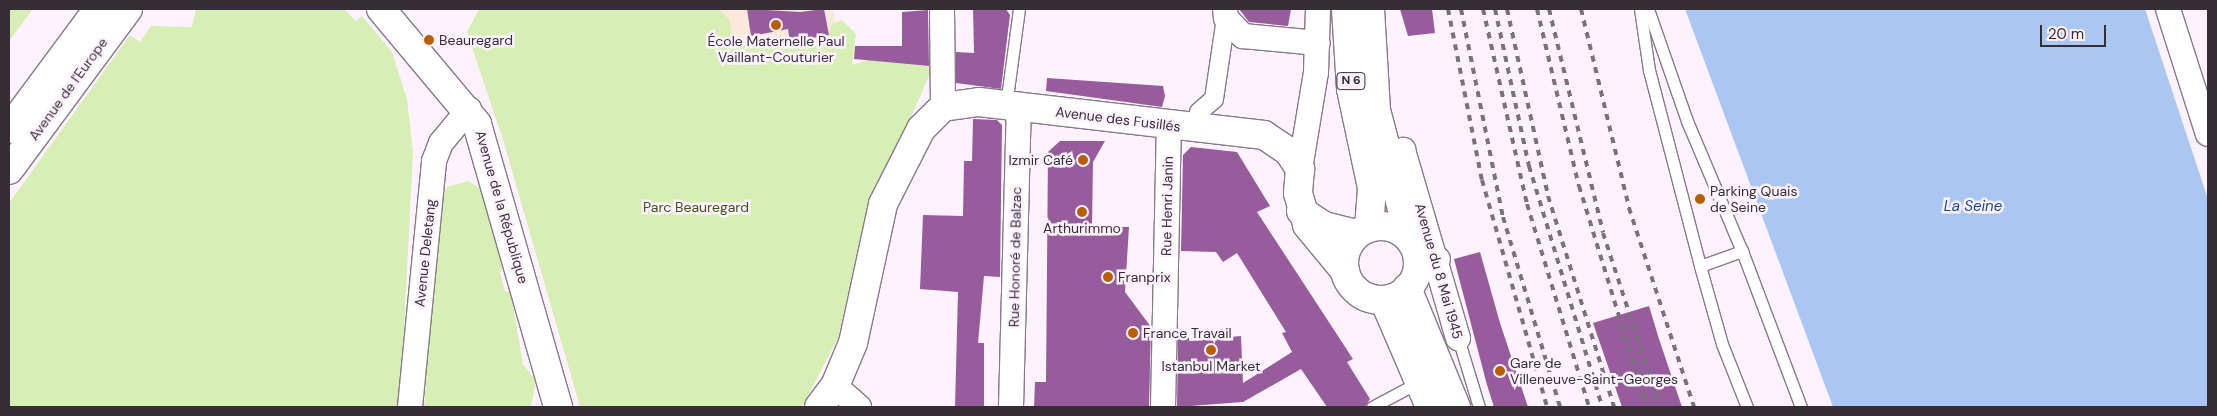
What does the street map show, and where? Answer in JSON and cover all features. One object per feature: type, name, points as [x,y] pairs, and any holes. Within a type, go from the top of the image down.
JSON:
[{"type":"main road","name":"Avenue de l'Europe","points":[[9,129],[98,9]]},
{"type":"main road","name":"Avenue de l'Europe","points":[[9,170],[128,9]]},
{"type":"main road","name":"Avenue de la République","points":[[381,9],[469,109],[496,180],[558,407]]},
{"type":"main road","name":"Avenue du 8 Mai 1945","points":[[1346,9],[1351,89],[1379,151],[1410,240]]},
{"type":"main road","name":"Avenue du 8 Mai 1945","points":[[1363,231],[1379,151],[1371,76],[1370,9]]},
{"type":"main road","name":"Avenue des Fusillés","points":[[943,107],[979,102],[1169,126],[1264,135],[1294,160]]},
{"type":"main road","points":[[827,397],[853,343],[884,204],[922,130],[943,107]]},
{"type":"main road","points":[[1294,160],[1301,211],[1317,242],[1345,271],[1360,294],[1412,278]]},
{"type":"main road","points":[[1301,211],[1324,226],[1363,231],[1391,228],[1410,240]]},
{"type":"main road","name":"N 6","points":[[1345,271],[1346,251],[1363,231]]},
{"type":"main road","name":"N 6","points":[[1410,240],[1412,278]]},
{"type":"main road","name":"Avenue du 8 Mai 1945","points":[[1412,278],[1419,382],[1430,407]]},
{"type":"main road","name":"Avenue du 8 Mai 1945","points":[[1412,278],[1456,407]]},
{"type":"street","points":[[942,9],[943,107]]},
{"type":"street","points":[[1294,160],[1318,43],[1318,9]]},
{"type":"street","points":[[2168,9],[2208,134]]},
{"type":"street","points":[[1226,14],[1243,36],[1318,43]]},
{"type":"street","points":[[1199,112],[1214,99],[1226,14]]},
{"type":"street","name":"Rue Honoré de Balzac","points":[[1011,407],[1013,106]]},
{"type":"street","name":"Avenue Deletang","points":[[410,407],[434,161],[441,143],[469,109]]},
{"type":"street","name":"Rue Henri Janin","points":[[1163,407],[1169,126]]},
{"type":"street","name":"Avenue du 8 Mai 1945","points":[[1379,151],[1404,150],[1412,278],[1458,338]]},
{"type":"street","points":[[827,397],[859,407]]},
{"type":"lane","points":[[1013,106],[1018,9]]},
{"type":"lane","points":[[1640,9],[1649,70],[1700,266],[1722,344],[1747,407]]},
{"type":"lane","points":[[1648,9],[1687,120],[1742,251],[1801,407]]},
{"type":"lane","points":[[1700,266],[1742,251]]},
{"type":"lane","name":"Avenue du 8 Mai 1945","points":[[1458,338],[1479,407]]},
{"type":"lane","points":[[1372,407],[1419,382]]},
{"type":"shaded area","name":"École Maternelle Paul Vaillant-Couturier","points":[[710,9],[833,9],[841,48],[719,41]]},
{"type":"green space","points":[[9,9],[33,9],[9,41]]},
{"type":"green space","points":[[196,9],[344,9],[356,21],[362,16],[392,52],[407,99],[413,152],[400,407],[9,407],[9,203],[130,35],[140,42],[151,26],[192,27]]},
{"type":"green space","name":"Parc Beauregard","points":[[479,9],[718,9],[729,19],[733,42],[776,44],[780,35],[805,42],[827,39],[832,24],[842,20],[856,34],[852,65],[868,60],[933,67],[863,226],[838,338],[802,407],[580,407],[504,143],[467,32]]},
{"type":"green space","points":[[468,181],[490,194],[505,265],[500,272],[505,291],[511,293],[523,364],[536,381],[531,407],[424,407],[439,205],[447,187]]},
{"type":"water","name":"La Seine","points":[[1685,9],[2145,9],[2208,199],[2208,407],[1833,407]]},
{"type":"building","points":[[747,9],[800,12],[824,9],[829,35],[790,42],[788,29],[751,36]]},
{"type":"building","points":[[973,9],[1006,9],[1010,15],[1001,89],[956,83],[956,52],[974,53]]},
{"type":"building","points":[[1239,9],[1291,9],[1288,26],[1249,22]]},
{"type":"building","points":[[1400,9],[1432,9],[1435,33],[1408,36]]},
{"type":"building","points":[[928,10],[929,66],[854,59],[855,46],[902,46],[902,12]]},
{"type":"building","points":[[1047,78],[1163,86],[1165,96],[1162,107],[1046,91]]},
{"type":"building","points":[[973,119],[997,120],[1002,125],[1000,277],[984,276],[978,343],[984,343],[984,407],[955,407],[958,292],[920,289],[923,215],[963,216],[964,161],[972,161]]},
{"type":"building","points":[[1060,141],[1105,141],[1093,162],[1092,227],[1129,227],[1125,292],[1151,327],[1149,407],[1034,407],[1035,382],[1046,382],[1048,152]]},
{"type":"building","points":[[1191,147],[1237,152],[1270,206],[1257,212],[1353,359],[1347,362],[1370,399],[1365,407],[1327,407],[1301,369],[1243,402],[1177,407],[1178,335],[1189,336],[1189,341],[1241,336],[1243,383],[1292,352],[1282,333],[1286,332],[1237,253],[1223,262],[1216,252],[1181,251],[1183,155]]},
{"type":"building","points":[[1480,252],[1500,323],[1528,407],[1494,407],[1487,385],[1454,259]]},
{"type":"building","points":[[1649,306],[1682,407],[1622,407],[1593,323]]},
{"type":"railway","points":[[1448,9],[1482,180],[1547,407]]},
{"type":"railway","points":[[1461,9],[1503,217],[1560,407]]},
{"type":"railway","points":[[1483,9],[1527,204],[1589,407]]},
{"type":"railway","points":[[1495,9],[1529,166],[1602,407]]},
{"type":"railway","points":[[1507,9],[1548,196],[1614,407]]},
{"type":"railway","points":[[1537,9],[1579,186],[1647,407]]},
{"type":"railway","points":[[1549,9],[1603,233],[1660,407]]},
{"type":"railway","points":[[1581,9],[1629,208],[1694,407]]},
{"type":"place","name":"École Maternelle Paul Vaillant-Couturier","points":[[776,25]]},
{"type":"place","name":"Beauregard","points":[[429,40]]},
{"type":"place","name":"Izmir Café","points":[[1083,160]]},
{"type":"place","name":"Parking Quais de Seine","points":[[1700,199]]},
{"type":"place","name":"Arthurimmo","points":[[1082,212]]},
{"type":"place","name":"Franprix","points":[[1108,277]]},
{"type":"place","name":"France Travail","points":[[1133,333]]},
{"type":"place","name":"Istanbul Market","points":[[1211,350]]},
{"type":"place","name":"Gare de Villeneuve-Saint-Georges","points":[[1500,371]]}]
